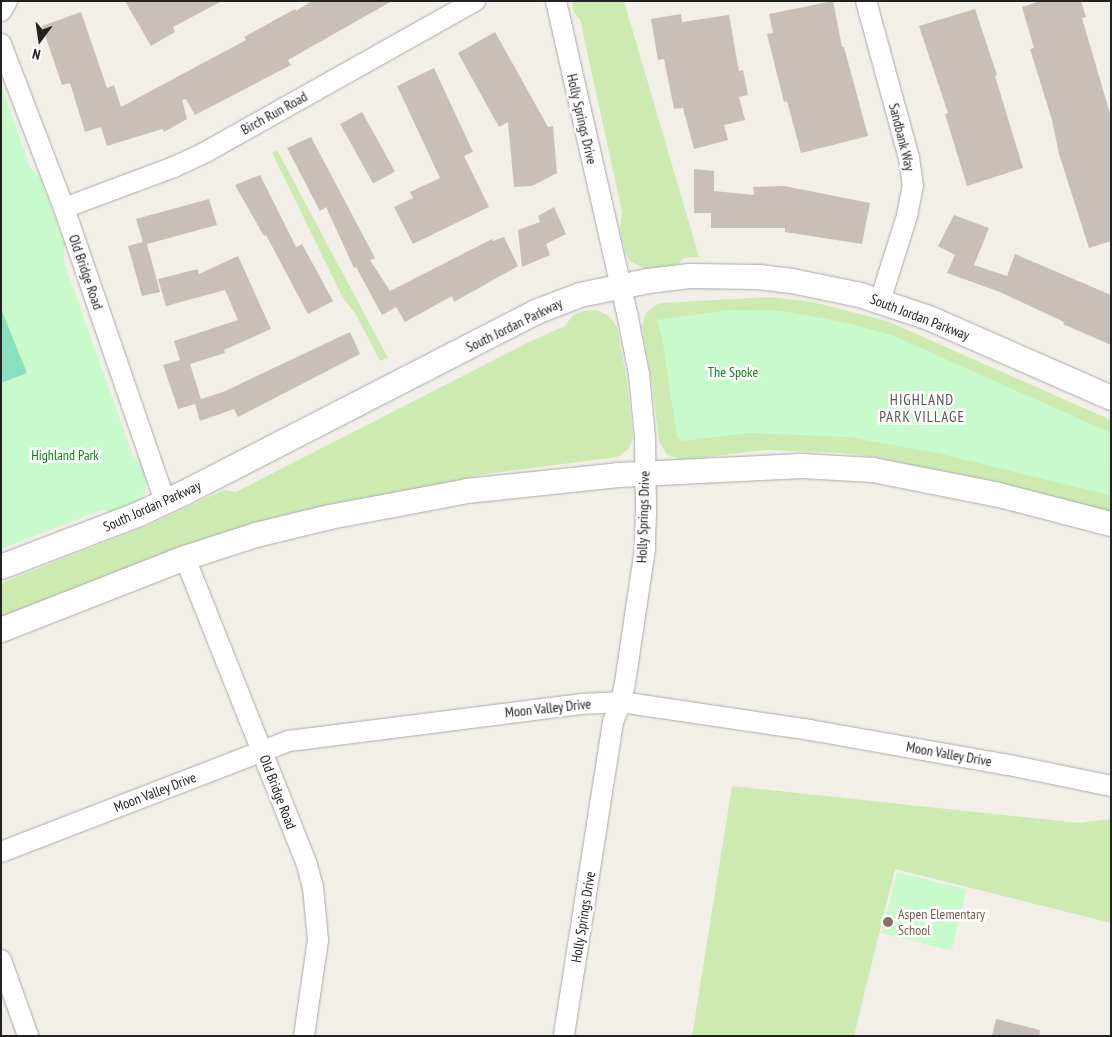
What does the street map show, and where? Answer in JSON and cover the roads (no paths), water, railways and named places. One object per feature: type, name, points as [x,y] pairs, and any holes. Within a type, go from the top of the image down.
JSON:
[{"type":"street","points":[[1,11],[8,1]]},
{"type":"street","name":"Birch Run Road","points":[[64,208],[151,176],[204,153],[475,1]]},
{"type":"street","name":"Holly Springs Drive","points":[[556,1],[621,285],[639,374],[645,437],[646,513],[645,549],[621,702],[613,722],[564,1036]]},
{"type":"street","name":"Sandbank Way","points":[[866,1],[909,158],[912,185],[907,216],[880,301]]},
{"type":"street","name":"Old Bridge Road","points":[[1,44],[64,208],[165,502]]},
{"type":"street","name":"South Jordan Parkway","points":[[1,567],[165,502],[536,312],[580,295],[621,285],[690,276],[759,277],[824,286],[880,301],[930,318],[1111,398]]},
{"type":"street","points":[[1,630],[185,558],[256,536],[330,517],[467,490],[644,473],[802,466],[873,470],[999,496],[1111,524]]},
{"type":"street","name":"Old Bridge Road","points":[[185,558],[307,865],[316,904],[317,949],[304,1036]]},
{"type":"street","name":"Moon Valley Drive","points":[[1,852],[289,741],[533,709],[621,702],[819,732],[1009,765],[1111,786]]},
{"type":"street","points":[[1,960],[28,1036]]},
{"type":"place","name":"Aspen Elementary School","points":[[888,922]]},
{"type":"district","name":"HIGHLAND PARK VILLAGE","points":[[922,408]]},
{"type":"park label","name":"The Spoke","points":[[733,372]]},
{"type":"park label","name":"Highland Park","points":[[65,455]]}]
